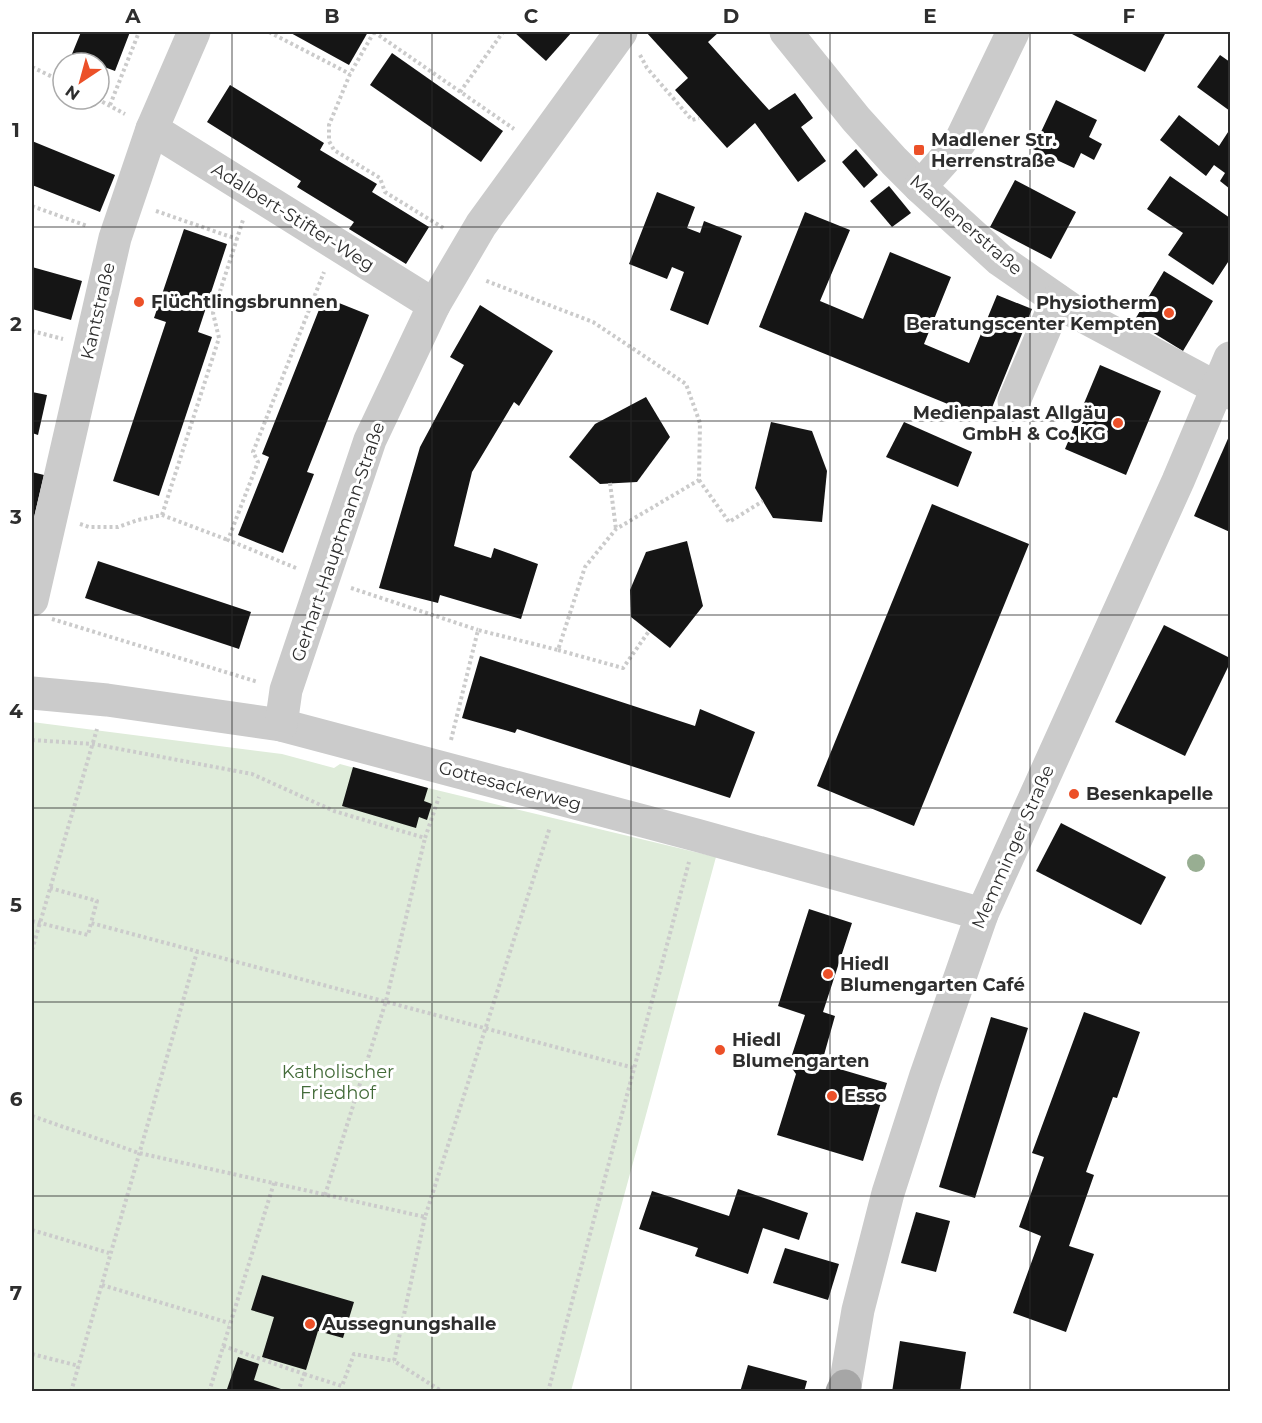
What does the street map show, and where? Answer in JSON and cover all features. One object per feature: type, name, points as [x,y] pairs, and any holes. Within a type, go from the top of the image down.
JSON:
[{"type":"street","name":"Kantstraße","points":[[37,608],[52,515],[116,238],[152,129],[194,32]]},
{"type":"street","name":"Madlenerstraße","points":[[786,32],[856,119],[920,187],[1000,260],[1075,312],[1224,390]]},
{"type":"street","points":[[920,187],[960,142],[1013,32]]},
{"type":"street","name":"Gerhart-Hauptmann-Straße","points":[[281,725],[286,690],[370,440],[434,305],[462,256],[537,146],[629,41]]},
{"type":"street","name":"Adalbert-Stifter-Weg","points":[[152,129],[434,305]]},
{"type":"street","points":[[1014,401],[1057,300]]},
{"type":"street","name":"Memminger Straße","points":[[844,1390],[858,1310],[888,1193],[928,1068],[982,914],[1178,481],[1224,390],[1230,358]]},
{"type":"street","name":"Gottesackerweg","points":[[32,693],[107,700],[281,725],[442,780],[982,914]]},
{"type":"path","points":[[111,102],[139,32]]},
{"type":"path","points":[[269,32],[350,74]]},
{"type":"path","points":[[537,146],[374,32],[350,74],[329,125],[329,141],[334,150],[380,178],[385,192],[405,204],[462,256],[593,322],[686,384],[700,423],[699,480],[729,522],[763,501]]},
{"type":"path","points":[[460,92],[502,32]]},
{"type":"path","points":[[629,41],[648,68],[692,120],[699,118]]},
{"type":"path","points":[[32,67],[51,76]]},
{"type":"path","points":[[348,167],[352,160]]},
{"type":"path","points":[[162,516],[219,338],[213,314],[253,191]]},
{"type":"path","points":[[128,201],[237,239]]},
{"type":"path","points":[[401,210],[405,204]]},
{"type":"path","points":[[32,206],[67,219]]},
{"type":"path","points":[[228,540],[258,462],[253,452],[335,244]]},
{"type":"path","points":[[558,650],[585,567],[616,529],[699,480]]},
{"type":"path","points":[[609,483],[616,529]]},
{"type":"path","points":[[52,515],[89,527],[118,528],[138,520],[162,516],[323,579],[478,630],[623,668],[649,631]]},
{"type":"path","points":[[37,608],[286,690]]},
{"type":"path","points":[[325,1195],[386,1001],[478,630]]},
{"type":"path","points":[[32,950],[97,730]]},
{"type":"path","points":[[32,740],[93,744],[252,774],[334,811],[425,838]]},
{"type":"path","points":[[394,1361],[425,1217],[550,826]]},
{"type":"path","points":[[548,1392],[690,858]]},
{"type":"path","points":[[32,921],[88,935],[97,901],[50,888]]},
{"type":"path","points":[[91,923],[634,1068]]},
{"type":"path","points":[[71,1392],[197,952]]},
{"type":"path","points":[[32,1116],[139,1153],[425,1217]]},
{"type":"path","points":[[209,1392],[274,1183]]},
{"type":"path","points":[[32,1230],[109,1253]]},
{"type":"path","points":[[102,1285],[229,1323]]},
{"type":"path","points":[[223,1346],[342,1386],[354,1354],[394,1361],[443,1392]]},
{"type":"path","points":[[32,1354],[79,1366]]},
{"type":"path","points":[[298,1392],[304,1374]]},
{"type":"green space","name":"Katholischer Friedhof","points":[[32,722],[282,754],[334,768],[340,764],[428,788],[716,857],[571,1391],[32,1392]]},
{"type":"building","points":[[81,32],[130,32],[115,71],[111,70],[111,51],[73,51]]},
{"type":"building","points":[[289,32],[368,32],[349,65]]},
{"type":"building","points":[[514,32],[572,32],[546,61]]},
{"type":"building","points":[[646,32],[719,32],[708,42],[769,110],[795,93],[813,118],[801,127],[826,161],[798,182],[755,123],[727,148],[675,90],[688,78]]},
{"type":"building","points":[[1073,32],[1166,32],[1145,72],[1072,34]]},
{"type":"building","points":[[392,53],[503,131],[481,162],[370,85]]},
{"type":"building","points":[[1220,55],[1230,62],[1230,111],[1197,87]]},
{"type":"building","points":[[230,85],[324,143],[320,150],[377,184],[372,192],[429,227],[406,264],[349,229],[354,222],[297,187],[301,181],[207,122]]},
{"type":"building","points":[[1056,100],[1097,120],[1089,137],[1102,144],[1094,160],[1081,153],[1074,168],[1033,149]]},
{"type":"building","points":[[1179,115],[1219,146],[1230,129],[1230,189],[1220,181],[1225,173],[1214,165],[1206,176],[1160,140]]},
{"type":"building","points":[[32,141],[115,175],[100,212],[32,185]]},
{"type":"building","points":[[856,149],[878,175],[864,188],[842,162]]},
{"type":"building","points":[[1170,176],[1230,218],[1230,259],[1213,285],[1168,255],[1183,233],[1147,209]]},
{"type":"building","points":[[1015,180],[1076,212],[1051,259],[990,227]]},
{"type":"building","points":[[889,186],[911,213],[892,227],[870,201]]},
{"type":"building","points":[[657,192],[695,207],[687,228],[700,233],[704,221],[742,236],[708,325],[670,310],[684,272],[672,267],[667,279],[629,264]]},
{"type":"building","points":[[805,212],[850,230],[820,301],[863,319],[890,252],[951,277],[924,344],[969,363],[997,295],[1032,309],[987,420],[759,327]]},
{"type":"building","points":[[184,229],[227,244],[198,332],[212,337],[159,496],[113,481],[166,322],[154,318]]},
{"type":"building","points":[[32,267],[82,281],[71,320],[32,309]]},
{"type":"building","points":[[1164,271],[1213,301],[1183,351],[1134,321]]},
{"type":"building","points":[[324,297],[369,315],[307,472],[314,474],[283,553],[238,535],[269,457],[262,454]]},
{"type":"building","points":[[480,305],[553,351],[519,406],[514,402],[472,472],[454,546],[491,558],[494,548],[538,564],[521,619],[440,595],[438,603],[379,588],[420,447],[464,365],[450,357]]},
{"type":"building","points":[[1100,365],[1161,391],[1126,475],[1065,449]]},
{"type":"building","points":[[32,392],[47,395],[38,435],[32,433]]},
{"type":"building","points":[[646,397],[670,437],[637,482],[600,484],[569,457],[595,424]]},
{"type":"building","points":[[771,422],[812,431],[827,471],[822,522],[773,518],[755,488]]},
{"type":"building","points":[[904,422],[972,452],[958,487],[886,457]]},
{"type":"building","points":[[1230,434],[1230,532],[1194,516]]},
{"type":"building","points":[[32,472],[44,475],[32,526]]},
{"type":"building","points":[[932,504],[1029,544],[914,826],[817,786]]},
{"type":"building","points":[[687,541],[703,606],[670,648],[631,617],[630,590],[646,552]]},
{"type":"building","points":[[98,561],[251,612],[239,649],[85,598]]},
{"type":"building","points":[[1164,625],[1230,658],[1230,663],[1185,756],[1115,722]]},
{"type":"building","points":[[480,656],[695,726],[700,709],[755,732],[730,798],[517,729],[515,733],[462,718]]},
{"type":"building","points":[[353,767],[428,788],[424,801],[432,804],[427,820],[419,817],[416,828],[342,806]]},
{"type":"building","points":[[1061,823],[1166,877],[1141,925],[1036,871]]},
{"type":"building","points":[[809,909],[852,923],[823,1012],[835,1016],[824,1055],[826,1065],[887,1083],[863,1161],[777,1135],[796,1074],[789,1064],[805,1015],[778,1006]]},
{"type":"building","points":[[1084,1012],[1140,1032],[1117,1098],[1113,1097],[1086,1172],[1094,1175],[1069,1246],[1094,1254],[1066,1332],[1013,1313],[1041,1236],[1019,1227],[1044,1157],[1032,1153]]},
{"type":"building","points":[[991,1017],[1028,1028],[975,1198],[939,1187]]},
{"type":"building","points":[[738,1189],[808,1213],[799,1240],[763,1228],[748,1274],[695,1256],[698,1248],[639,1229],[652,1191],[729,1216]]},
{"type":"building","points":[[916,1212],[950,1221],[936,1272],[901,1263]]},
{"type":"building","points":[[785,1248],[839,1264],[828,1300],[773,1283]]},
{"type":"building","name":"Aussegnungshalle","points":[[262,1275],[354,1302],[343,1338],[318,1331],[306,1370],[262,1357],[274,1317],[251,1310]]},
{"type":"building","points":[[900,1341],[966,1352],[960,1392],[892,1392]]},
{"type":"building","points":[[238,1357],[259,1364],[254,1380],[281,1389],[280,1392],[226,1392]]},
{"type":"building","points":[[748,1365],[807,1381],[804,1392],[740,1392]]},
{"type":"place","name":"Madlener Str. Herrenstraße","points":[[919,150]]},
{"type":"place","name":"Flüchtlingsbrunnen","points":[[139,302]]},
{"type":"place","name":"Physiotherm Beratungscenter Kempten","points":[[1169,313]]},
{"type":"place","name":"Medienpalast Allgäu GmbH & Co. KG","points":[[1118,423]]},
{"type":"place","name":"Besenkapelle","points":[[1074,794]]},
{"type":"place","name":"Hiedl Blumengarten Café","points":[[828,974]]},
{"type":"place","name":"Hiedl Blumengarten","points":[[720,1050]]},
{"type":"place","name":"Esso","points":[[832,1096]]},
{"type":"place","name":"Aussegnungshalle","points":[[310,1324]]}]
